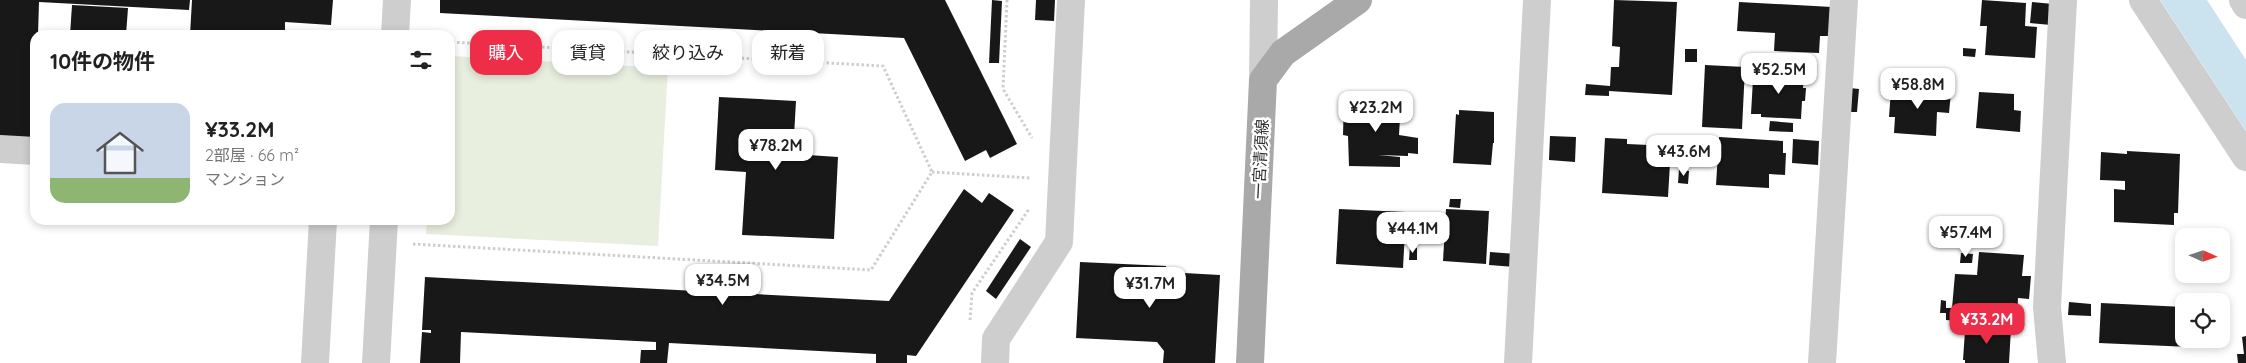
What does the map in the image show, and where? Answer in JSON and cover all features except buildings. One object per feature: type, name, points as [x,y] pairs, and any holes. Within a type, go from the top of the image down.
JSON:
[{"type":"main road","points":[[1263,80],[1283,52],[1358,0]]},
{"type":"main road","name":"一宮清須線","points":[[1250,363],[1263,80]]},
{"type":"street","points":[[395,30],[397,0]]},
{"type":"street","points":[[995,363],[996,339],[1059,242],[1055,180],[1071,0]]},
{"type":"street","points":[[1263,80],[1264,0]]},
{"type":"street","points":[[1518,363],[1537,0]]},
{"type":"street","points":[[1822,363],[1844,0]]},
{"type":"street","points":[[2052,363],[2047,307],[2063,0]]},
{"type":"street","points":[[2143,0],[2246,157]]},
{"type":"street","points":[[2243,0],[2246,5]]},
{"type":"street","points":[[0,149],[30,151]]},
{"type":"street","points":[[315,363],[323,225]]},
{"type":"street","points":[[376,363],[383,231]]},
{"type":"path","points":[[1008,0],[1003,89],[1035,144]]},
{"type":"path","points":[[455,42],[883,66],[932,172]]},
{"type":"path","points":[[932,172],[1055,180]]},
{"type":"path","points":[[383,231],[871,270],[932,172]]},
{"type":"path","points":[[970,328],[972,293],[1055,180]]},
{"type":"green space","points":[[455,56],[470,57],[470,75],[542,75],[542,61],[552,62],[552,75],[624,75],[624,66],[634,66],[634,75],[668,75],[658,246],[426,234],[427,225],[455,225]]},
{"type":"water","points":[[2160,0],[2207,0],[2246,60],[2246,131]]}]
